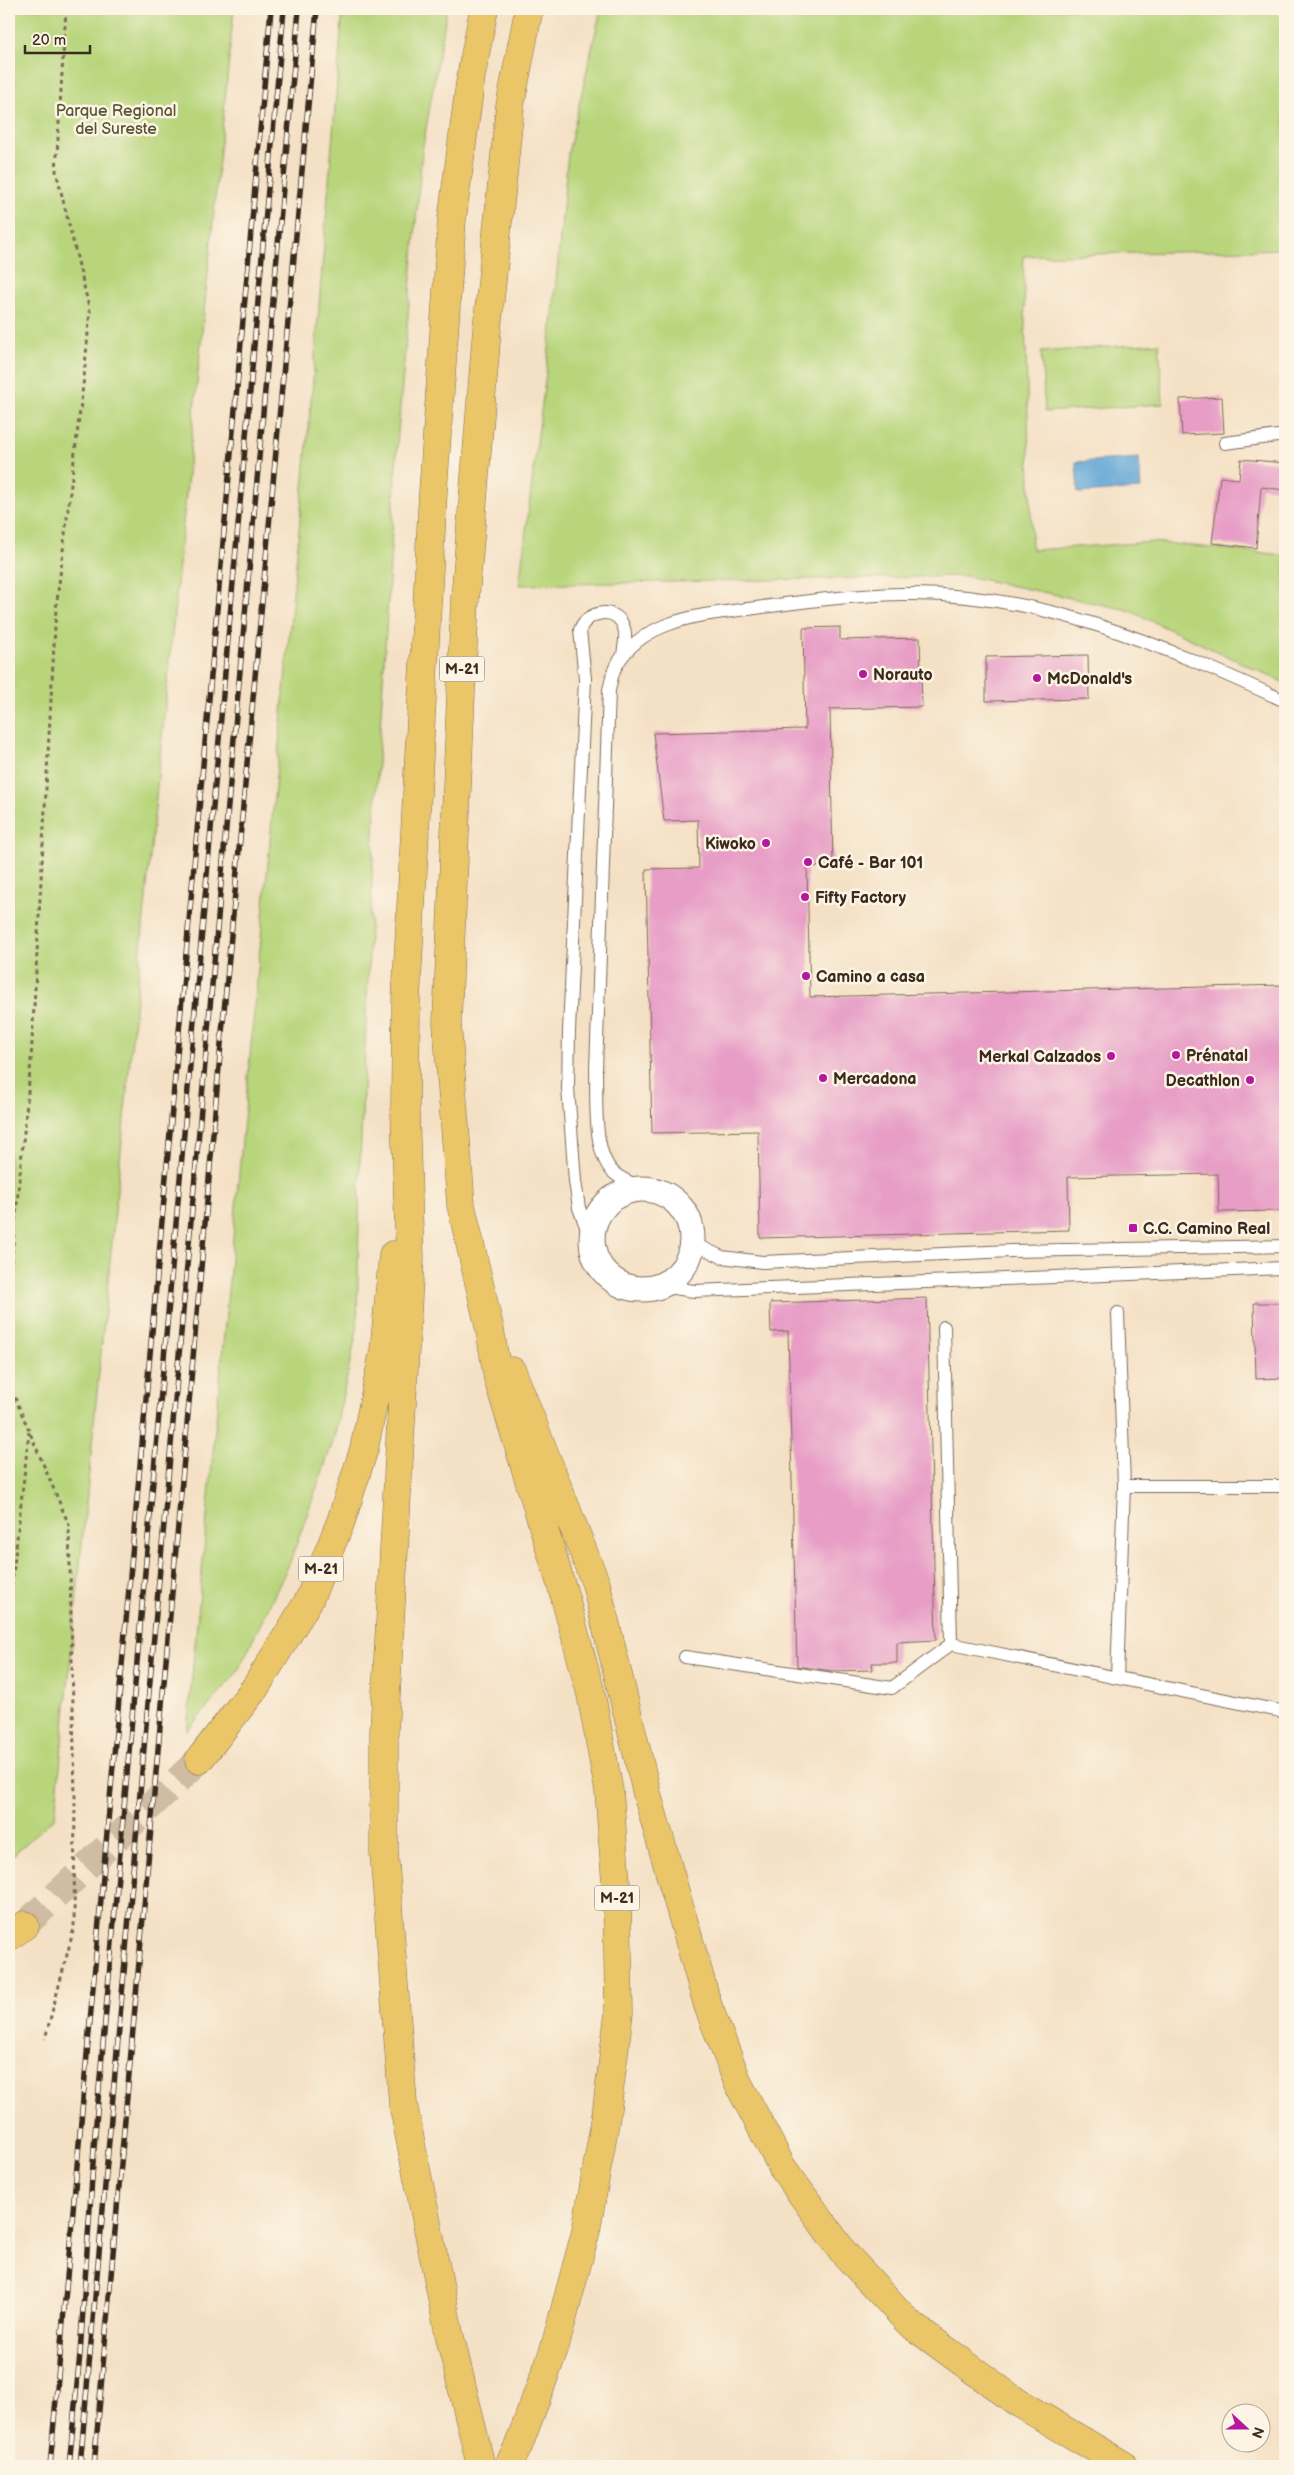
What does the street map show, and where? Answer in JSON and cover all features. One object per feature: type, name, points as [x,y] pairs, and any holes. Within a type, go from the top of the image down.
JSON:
[{"type":"highway","name":"M-21","points":[[479,2459],[449,2333],[403,2104],[384,1862],[384,1731],[406,1361],[410,1259],[405,1112],[406,1001],[428,582],[452,219],[471,76],[484,9]]},
{"type":"highway","name":"M-21","points":[[508,2466],[518,2447],[554,2350],[586,2231],[606,2116],[619,2013],[617,1896],[609,1792],[590,1694],[564,1594],[498,1379],[490,1330],[461,1205],[448,1023],[465,599],[488,329],[510,106],[529,9]]},
{"type":"highway","name":"M-21","points":[[199,1760],[255,1688],[309,1600],[341,1521],[364,1449],[384,1351],[405,1112]]},
{"type":"highway","points":[[490,1330],[514,1377],[596,1584],[647,1794],[708,2006],[739,2085],[782,2167],[844,2253],[909,2323],[1017,2402],[1125,2466]]},
{"type":"street","points":[[646,1189],[661,1192],[674,1201],[685,1213],[691,1228],[692,1244],[687,1261],[676,1276],[661,1286],[646,1289],[631,1288],[617,1282],[605,1272],[597,1260],[593,1245],[594,1228],[600,1212],[612,1199],[628,1191],[646,1189]]},
{"type":"lane","points":[[1225,443],[1285,435]]},
{"type":"lane","points":[[646,1189],[626,1181],[614,1172],[602,1151],[597,1129],[596,1061],[609,690],[614,669],[623,655],[637,640],[692,616],[862,596],[931,594],[990,600],[1034,608],[1099,624],[1186,657],[1285,701]]},
{"type":"lane","points":[[593,1245],[579,1208],[568,1088],[569,1021],[585,679],[580,630],[582,622],[597,613],[613,614],[619,619],[626,635],[623,655]]},
{"type":"lane","points":[[692,1244],[722,1257],[762,1262],[1011,1251],[1285,1246]]},
{"type":"lane","points":[[661,1286],[694,1291],[1285,1268]]},
{"type":"lane","points":[[1117,1678],[1124,1486],[1118,1313]]},
{"type":"lane","points":[[944,1327],[951,1644]]},
{"type":"lane","points":[[1124,1486],[1285,1486]]},
{"type":"lane","points":[[684,1657],[892,1688],[951,1644],[1285,1712]]},
{"type":"path","points":[[9,1285],[31,1061],[56,609],[84,378],[90,311],[56,171],[66,9]]},
{"type":"path","points":[[9,1358],[13,1393],[69,1525],[70,1535],[75,1797],[74,1928],[45,2039]]},
{"type":"path","points":[[9,1610],[29,1431]]},
{"type":"green space","name":"Parque Regional del Sureste","points":[[9,9],[234,9],[55,1817],[9,1859]]},
{"type":"green space","points":[[343,9],[447,9],[422,151],[398,432],[375,813],[360,1161],[357,1330],[333,1442],[290,1562],[238,1671],[187,1731],[313,380]]},
{"type":"green space","points":[[601,9],[1285,9],[1285,249],[1023,256],[1032,550],[1153,542],[1285,555],[1285,683],[1128,610],[966,576],[519,585],[552,325],[568,153]]},
{"type":"green space","points":[[1159,343],[1163,404],[1045,412],[1041,352]]},
{"type":"water","points":[[1139,458],[1141,489],[1078,493],[1076,462]]},
{"type":"building","points":[[1222,397],[1224,433],[1182,435],[1180,399]]},
{"type":"building","points":[[1241,459],[1285,463],[1285,490],[1261,487],[1256,548],[1212,543],[1220,477],[1239,479]]},
{"type":"building","points":[[840,627],[840,640],[920,638],[922,707],[830,709],[833,866],[807,867],[810,997],[1285,985],[1285,1211],[1219,1212],[1218,1174],[1068,1177],[1069,1230],[760,1238],[758,1131],[652,1133],[646,869],[699,868],[698,820],[664,821],[653,733],[805,729],[803,628]]},
{"type":"building","name":"McDonald's","points":[[1088,655],[1089,699],[986,701],[986,657]]},
{"type":"building","points":[[927,1298],[936,1640],[897,1642],[897,1663],[872,1663],[873,1670],[832,1671],[797,1666],[788,1331],[771,1332],[770,1303]]},
{"type":"building","points":[[1254,1303],[1285,1303],[1285,1378],[1256,1379]]},
{"type":"tunnel","points":[[25,1925],[199,1760]]},
{"type":"railway","points":[[50,2466],[271,9]]},
{"type":"railway","points":[[69,2466],[80,2354],[95,2134],[284,9]]},
{"type":"railway","points":[[80,2466],[299,9]]},
{"type":"railway","points":[[94,2466],[223,1022],[317,9]]},
{"type":"place","name":"Norauto","points":[[863,674]]},
{"type":"place","name":"McDonald's","points":[[1037,678]]},
{"type":"place","name":"Kiwoko","points":[[766,843]]},
{"type":"place","name":"Café - Bar 101","points":[[808,862]]},
{"type":"place","name":"Fifty Factory","points":[[805,897]]},
{"type":"place","name":"Camino a casa","points":[[806,976]]},
{"type":"place","name":"Prénatal","points":[[1176,1055]]},
{"type":"place","name":"Merkal Calzados","points":[[1111,1056]]},
{"type":"place","name":"Mercadona","points":[[823,1078]]},
{"type":"place","name":"Decathlon","points":[[1250,1080]]},
{"type":"place","name":"C.C. Camino Real","points":[[1133,1228]]}]
